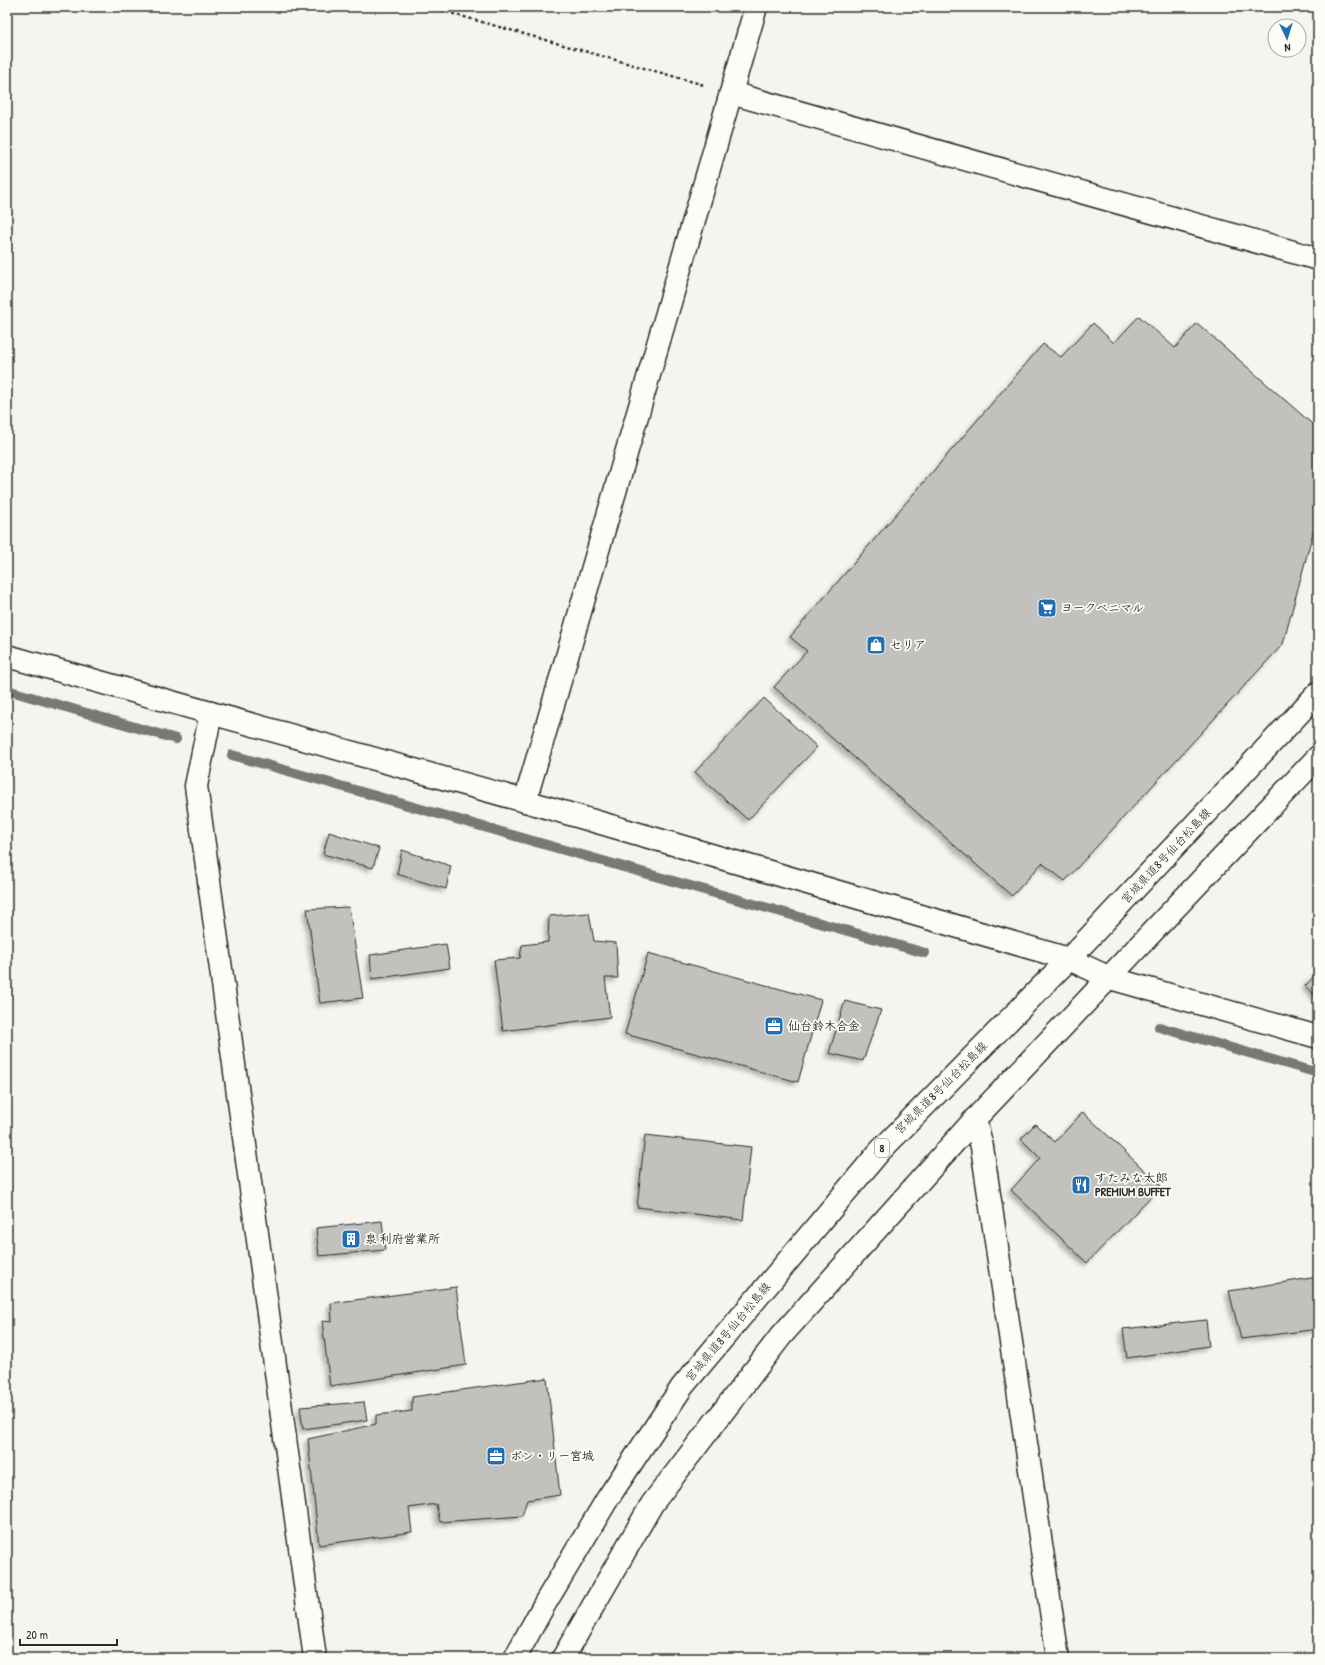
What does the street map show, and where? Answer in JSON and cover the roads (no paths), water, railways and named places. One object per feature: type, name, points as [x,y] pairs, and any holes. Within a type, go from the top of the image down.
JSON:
[{"type":"street","points":[[525,801],[756,7]]},
{"type":"street","points":[[731,93],[1318,259]]},
{"type":"street","points":[[7,656],[525,801],[1069,960],[1110,978],[1318,1037]]},
{"type":"street","name":"宮城県道8号仙台松島線","points":[[515,1658],[544,1605],[608,1498],[682,1387],[880,1150],[1069,960],[1318,693]]},
{"type":"street","points":[[211,713],[196,786],[315,1658]]},
{"type":"street","points":[[563,1658],[652,1504],[771,1348],[975,1119],[1318,757]]},
{"type":"street","points":[[975,1119],[982,1147],[1058,1658]]},
{"type":"waterway","points":[[7,690],[176,739]]},
{"type":"waterway","points":[[232,755],[925,953]]},
{"type":"waterway","points":[[1159,1027],[1318,1073]]},
{"type":"place","name":"ヨークベニマル","points":[[1047,608]]},
{"type":"place","name":"セリア","points":[[876,645]]},
{"type":"place","name":"仙台鈴木合金","points":[[774,1026]]},
{"type":"place","name":"すたみな太郎 PREMIUM BUFFET","points":[[1081,1185]]},
{"type":"place","name":"泉 利府営業所","points":[[351,1239]]},
{"type":"place","name":"ボン・リー宮城","points":[[496,1456]]}]
